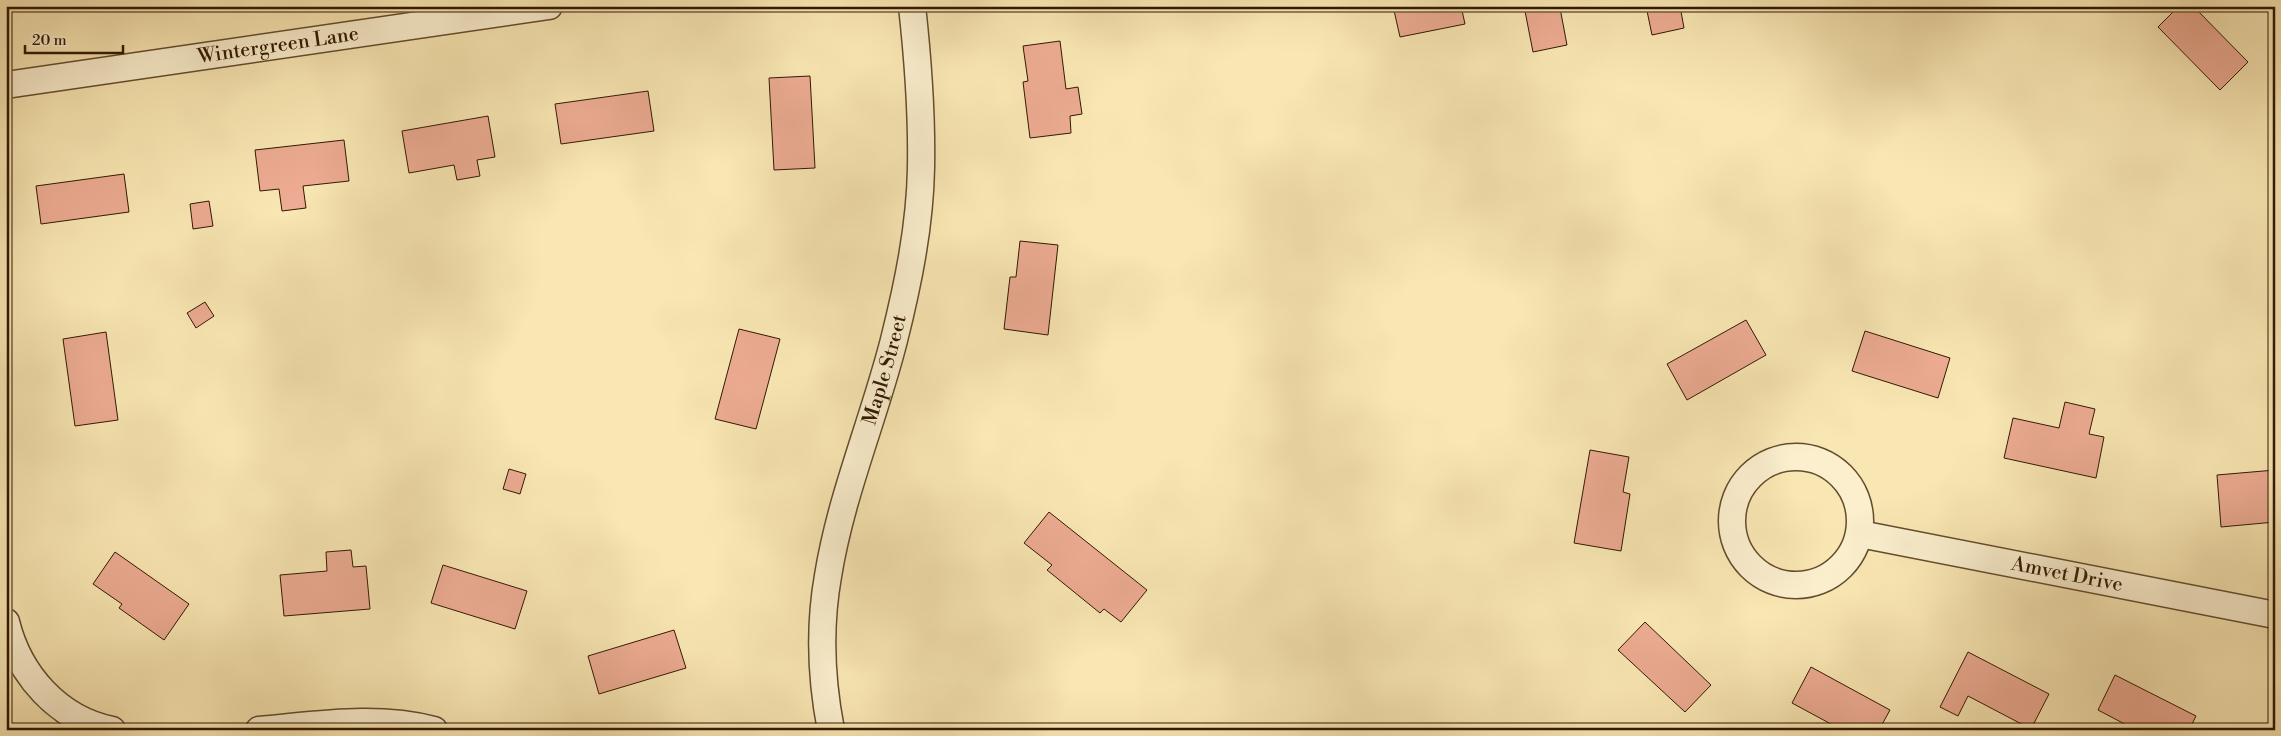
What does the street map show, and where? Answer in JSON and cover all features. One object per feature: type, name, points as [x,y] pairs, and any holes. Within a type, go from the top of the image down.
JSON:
[{"type":"street","name":"Wintergreen Lane","points":[[6,84],[549,6]]},
{"type":"street","name":"Maple Street","points":[[831,730],[825,700],[822,661],[823,618],[828,576],[836,537],[894,340],[916,229],[921,170],[921,117],[918,56],[912,6]]},
{"type":"street","points":[[1791,456],[1811,458],[1829,465],[1845,478],[1856,494],[1861,514],[1860,534],[1853,553],[1840,569],[1823,580],[1802,585],[1782,584],[1763,576],[1747,563],[1740,552],[1732,526],[1734,505],[1742,487],[1755,472],[1772,461],[1791,456]]},
{"type":"street","name":"Amvet Drive","points":[[1860,534],[2275,615]]},
{"type":"street","points":[[6,622],[21,663],[42,692],[68,713],[112,730]]},
{"type":"street","points":[[259,730],[370,720],[400,722],[434,730]]},
{"type":"building","points":[[1393,6],[1461,6],[1465,24],[1400,37]]},
{"type":"building","points":[[1524,6],[1560,8],[1567,45],[1533,52]]},
{"type":"building","points":[[1646,6],[1680,6],[1684,28],[1652,35]]},
{"type":"building","points":[[2179,6],[2193,6],[2248,62],[2220,90],[2158,27]]},
{"type":"building","points":[[1060,41],[1066,89],[1078,87],[1082,114],[1070,116],[1071,133],[1030,138],[1023,82],[1028,81],[1023,46]]},
{"type":"building","points":[[810,76],[815,168],[774,170],[769,78]]},
{"type":"building","points":[[648,91],[654,131],[561,144],[555,104]]},
{"type":"building","points":[[488,116],[495,157],[477,160],[480,176],[457,180],[454,165],[409,173],[402,131]]},
{"type":"building","points":[[344,140],[349,181],[303,186],[306,208],[282,211],[279,189],[260,191],[255,150]]},
{"type":"building","points":[[124,174],[129,212],[41,224],[36,186]]},
{"type":"building","points":[[209,201],[213,226],[193,229],[190,204]]},
{"type":"building","points":[[1020,241],[1058,245],[1048,335],[1004,329],[1010,277],[1016,277]]},
{"type":"building","points":[[205,302],[214,316],[196,328],[187,313]]},
{"type":"building","points":[[1746,320],[1766,355],[1687,400],[1667,364]]},
{"type":"building","points":[[739,329],[780,339],[756,429],[715,419]]},
{"type":"building","points":[[1865,331],[1950,358],[1938,398],[1852,371]]},
{"type":"building","points":[[106,332],[118,420],[75,426],[63,339]]},
{"type":"building","points":[[2065,402],[2095,409],[2089,434],[2104,437],[2096,478],[2004,458],[2013,418],[2059,428]]},
{"type":"building","points":[[1590,450],[1629,457],[1623,492],[1630,494],[1621,551],[1574,543]]},
{"type":"building","points":[[509,469],[526,474],[520,494],[503,489]]},
{"type":"building","points":[[2275,470],[2275,522],[2221,527],[2217,475]]},
{"type":"building","points":[[1049,512],[1147,590],[1121,622],[1104,609],[1100,613],[1047,570],[1052,565],[1024,543]]},
{"type":"building","points":[[351,550],[353,567],[366,566],[370,609],[284,616],[280,575],[327,571],[326,552]]},
{"type":"building","points":[[115,552],[189,604],[164,640],[119,608],[122,604],[93,584]]},
{"type":"building","points":[[443,565],[527,591],[515,629],[431,603]]},
{"type":"building","points":[[1645,622],[1711,685],[1685,712],[1618,650]]},
{"type":"building","points":[[674,630],[686,668],[599,694],[588,656]]},
{"type":"building","points":[[1968,652],[2049,694],[2031,729],[1968,696],[1958,716],[1940,707]]},
{"type":"building","points":[[1811,667],[1890,710],[1879,730],[1842,730],[1792,703]]},
{"type":"building","points":[[2115,675],[2196,716],[2189,730],[2136,730],[2098,710]]}]
